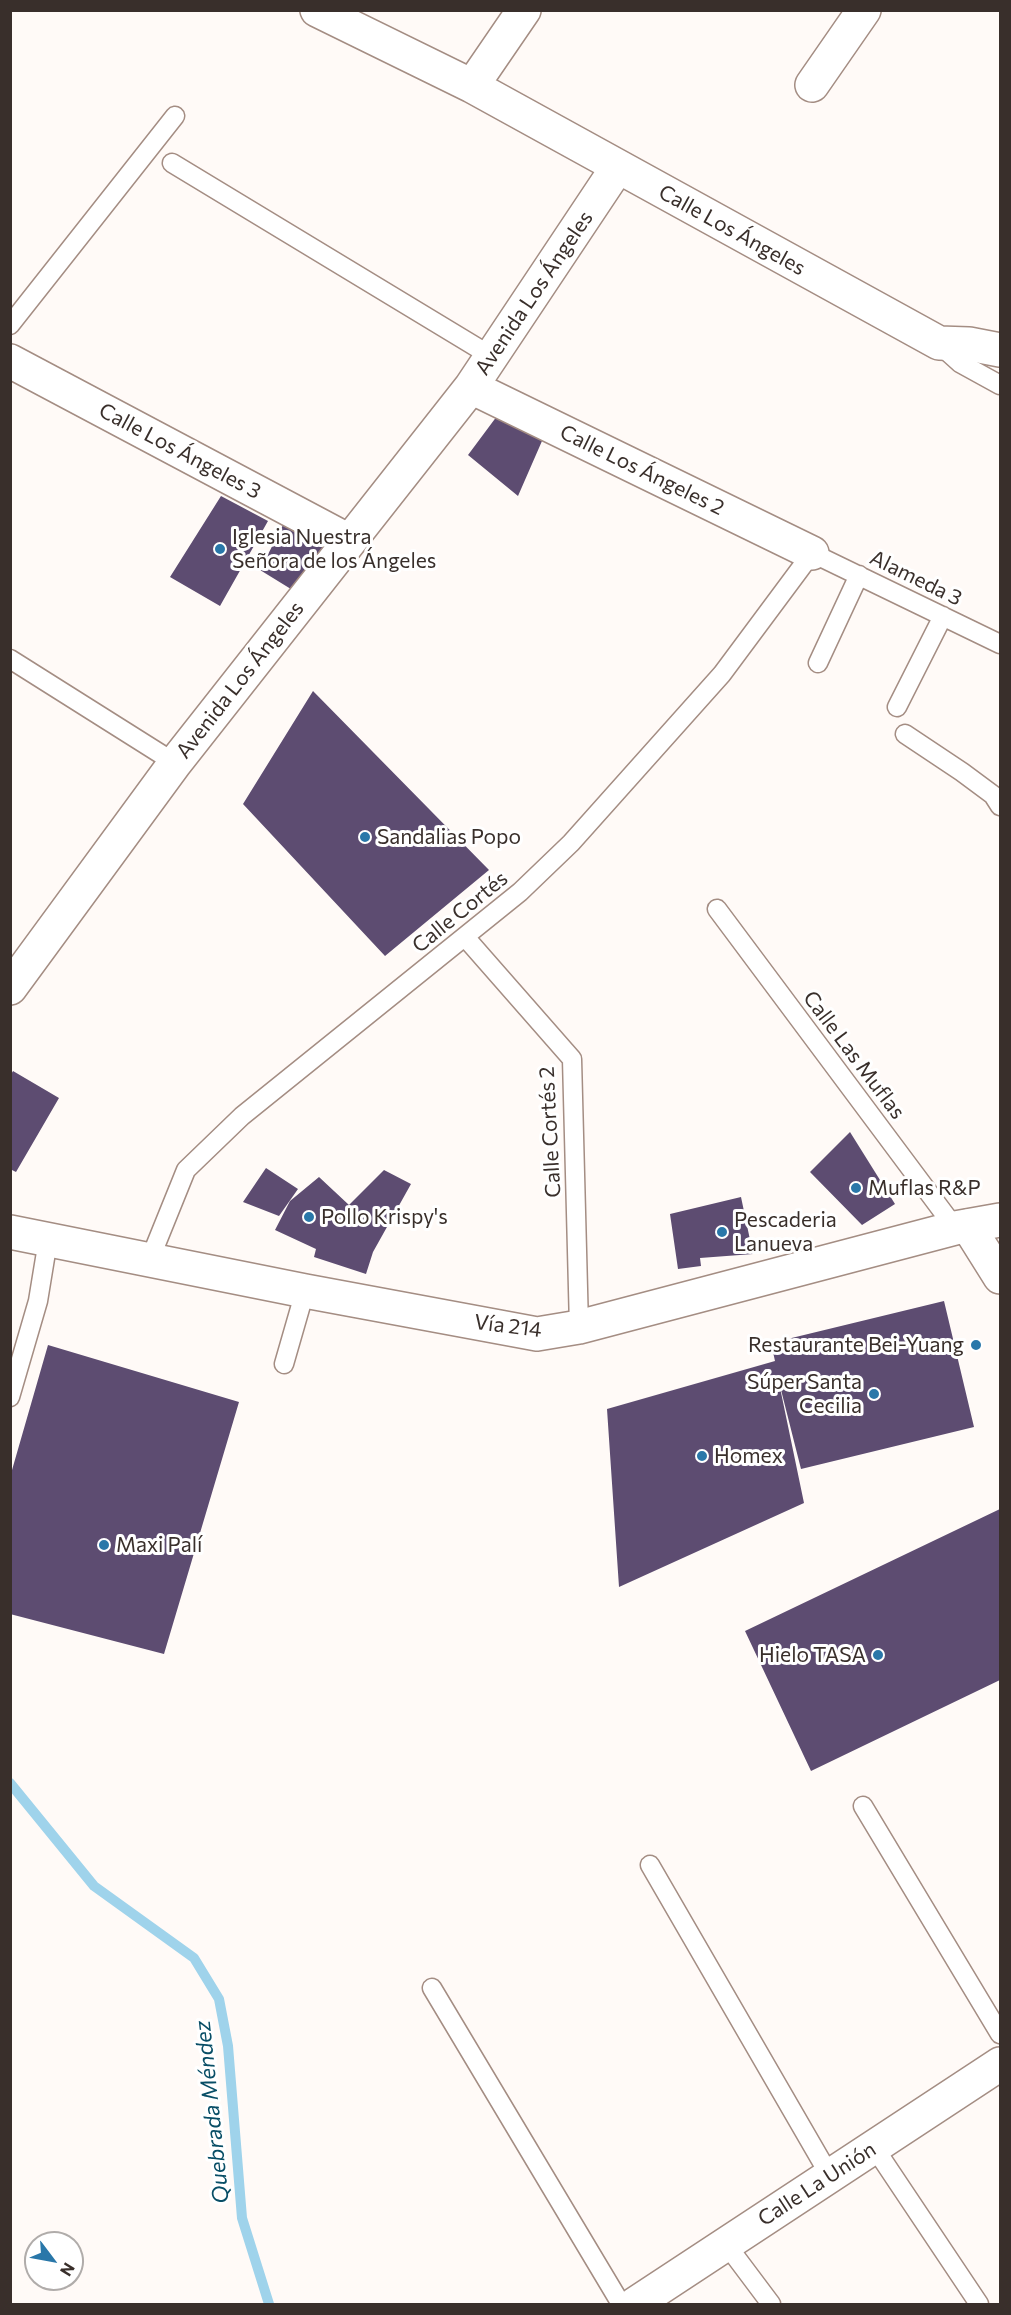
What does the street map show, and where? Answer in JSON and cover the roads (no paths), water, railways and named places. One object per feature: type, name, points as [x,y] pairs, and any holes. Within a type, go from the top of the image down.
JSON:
[{"type":"street","name":"Calle Los Ángeles","points":[[317,10],[472,86],[617,168],[939,343],[969,344],[1000,350]]},
{"type":"street","points":[[472,86],[524,10]]},
{"type":"street","points":[[812,85],[864,10]]},
{"type":"street","name":"Avenida Los Ángeles","points":[[10,987],[175,763],[471,387],[617,168]]},
{"type":"street","name":"Calle Los Ángeles 3","points":[[10,361],[349,541]]},
{"type":"street","name":"Calle Los Ángeles 2","points":[[471,387],[812,553]]},
{"type":"street","name":"Vía 214","points":[[10,1232],[305,1292],[537,1334],[579,1327],[961,1227],[1000,1220]]},
{"type":"street","points":[[961,1227],[1000,1277]]},
{"type":"street","name":"Calle La Unión","points":[[635,2304],[830,2176],[1000,2057]]},
{"type":"lane","points":[[10,325],[176,116]]},
{"type":"lane","points":[[172,163],[491,356]]},
{"type":"lane","points":[[939,343],[960,363],[1000,385]]},
{"type":"lane","name":"Alameda 3","points":[[812,553],[1000,644]]},
{"type":"lane","name":"Calle Cortés","points":[[150,1259],[186,1170],[242,1116],[520,892],[571,843],[722,674],[812,553]]},
{"type":"lane","points":[[818,663],[859,575]]},
{"type":"lane","points":[[897,707],[943,616]]},
{"type":"lane","points":[[10,659],[175,763]]},
{"type":"lane","points":[[905,734],[993,795],[1000,806]]},
{"type":"lane","name":"Calle Las Muflas","points":[[717,909],[961,1227]]},
{"type":"lane","name":"Calle Cortés 2","points":[[465,937],[572,1059],[579,1327]]},
{"type":"lane","points":[[10,1397],[38,1300],[48,1240]]},
{"type":"lane","points":[[285,1364],[305,1292]]},
{"type":"lane","points":[[863,1806],[1000,2057]]},
{"type":"lane","points":[[650,1866],[830,2176]]},
{"type":"lane","points":[[432,1988],[621,2304]]},
{"type":"lane","points":[[874,2146],[979,2304]]},
{"type":"lane","points":[[726,2244],[771,2304]]},
{"type":"waterway","name":"Quebrada Méndez","points":[[10,1783],[94,1886],[194,1958],[219,1999],[228,2046],[242,2218],[269,2304]]},
{"type":"place","name":"Iglesia Nuestra Señora de los Ángeles","points":[[220,549]]},
{"type":"place","name":"Sandalias Popo","points":[[365,837]]},
{"type":"place","name":"Muflas R&P","points":[[856,1188]]},
{"type":"place","name":"Pollo Krispy's","points":[[309,1217]]},
{"type":"place","name":"Pescaderia Lanueva","points":[[722,1232]]},
{"type":"place","name":"Restaurante Bei-Yuang","points":[[976,1345]]},
{"type":"place","name":"Súper Santa Cecilia","points":[[874,1394]]},
{"type":"place","name":"Homex","points":[[702,1456]]},
{"type":"place","name":"Maxi Palí","points":[[104,1545]]},
{"type":"place","name":"Hielo TASA","points":[[878,1655]]}]
